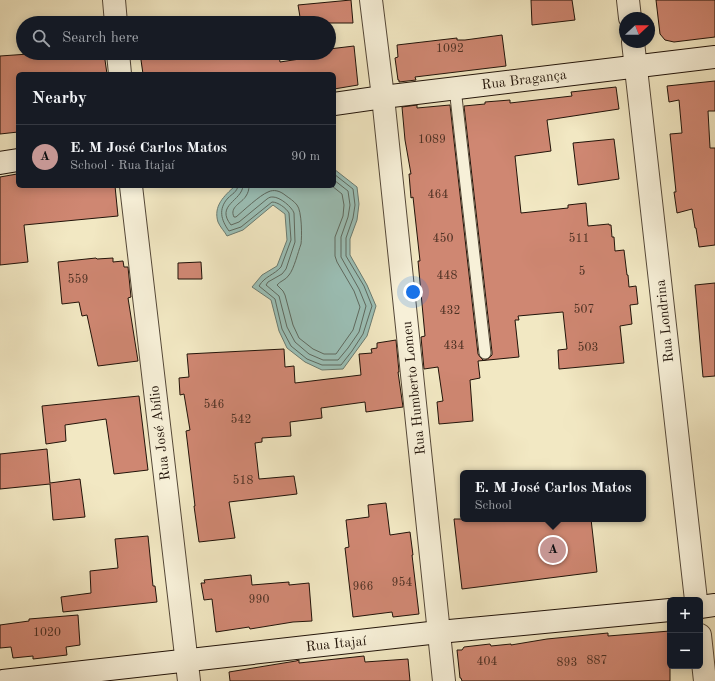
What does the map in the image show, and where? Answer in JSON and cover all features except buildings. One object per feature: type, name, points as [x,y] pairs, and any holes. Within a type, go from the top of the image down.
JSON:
[{"type":"street","points":[[114,0],[115,16]]},
{"type":"street","name":"Rua Humberto Lomeu","points":[[371,0],[383,97],[444,681]]},
{"type":"street","points":[[628,0],[629,12]]},
{"type":"street","name":"Rua Londrina","points":[[634,48],[696,597]]},
{"type":"street","name":"Rua Bragança","points":[[336,104],[715,57]]},
{"type":"street","points":[[119,60],[120,72]]},
{"type":"street","points":[[0,163],[16,160]]},
{"type":"street","name":"Rua José Abílio","points":[[131,188],[188,671]]},
{"type":"street","points":[[703,607],[715,605]]},
{"type":"street","name":"Rua Itajaí","points":[[3,681],[188,671],[440,632],[667,610]]},
{"type":"street","points":[[703,663],[705,681]]},
{"type":"lane","points":[[455,88],[485,353]]},
{"type":"water","points":[[336,171],[357,187],[359,204],[357,220],[350,239],[350,255],[367,285],[376,306],[367,336],[343,369],[322,370],[305,362],[287,348],[279,331],[271,300],[252,287],[262,275],[277,266],[287,240],[285,214],[273,205],[243,230],[227,236],[218,222],[217,211],[220,202],[233,188],[336,188]]},
{"type":"place","name":"E. M José Carlos Matos","points":[[553,550]]}]
